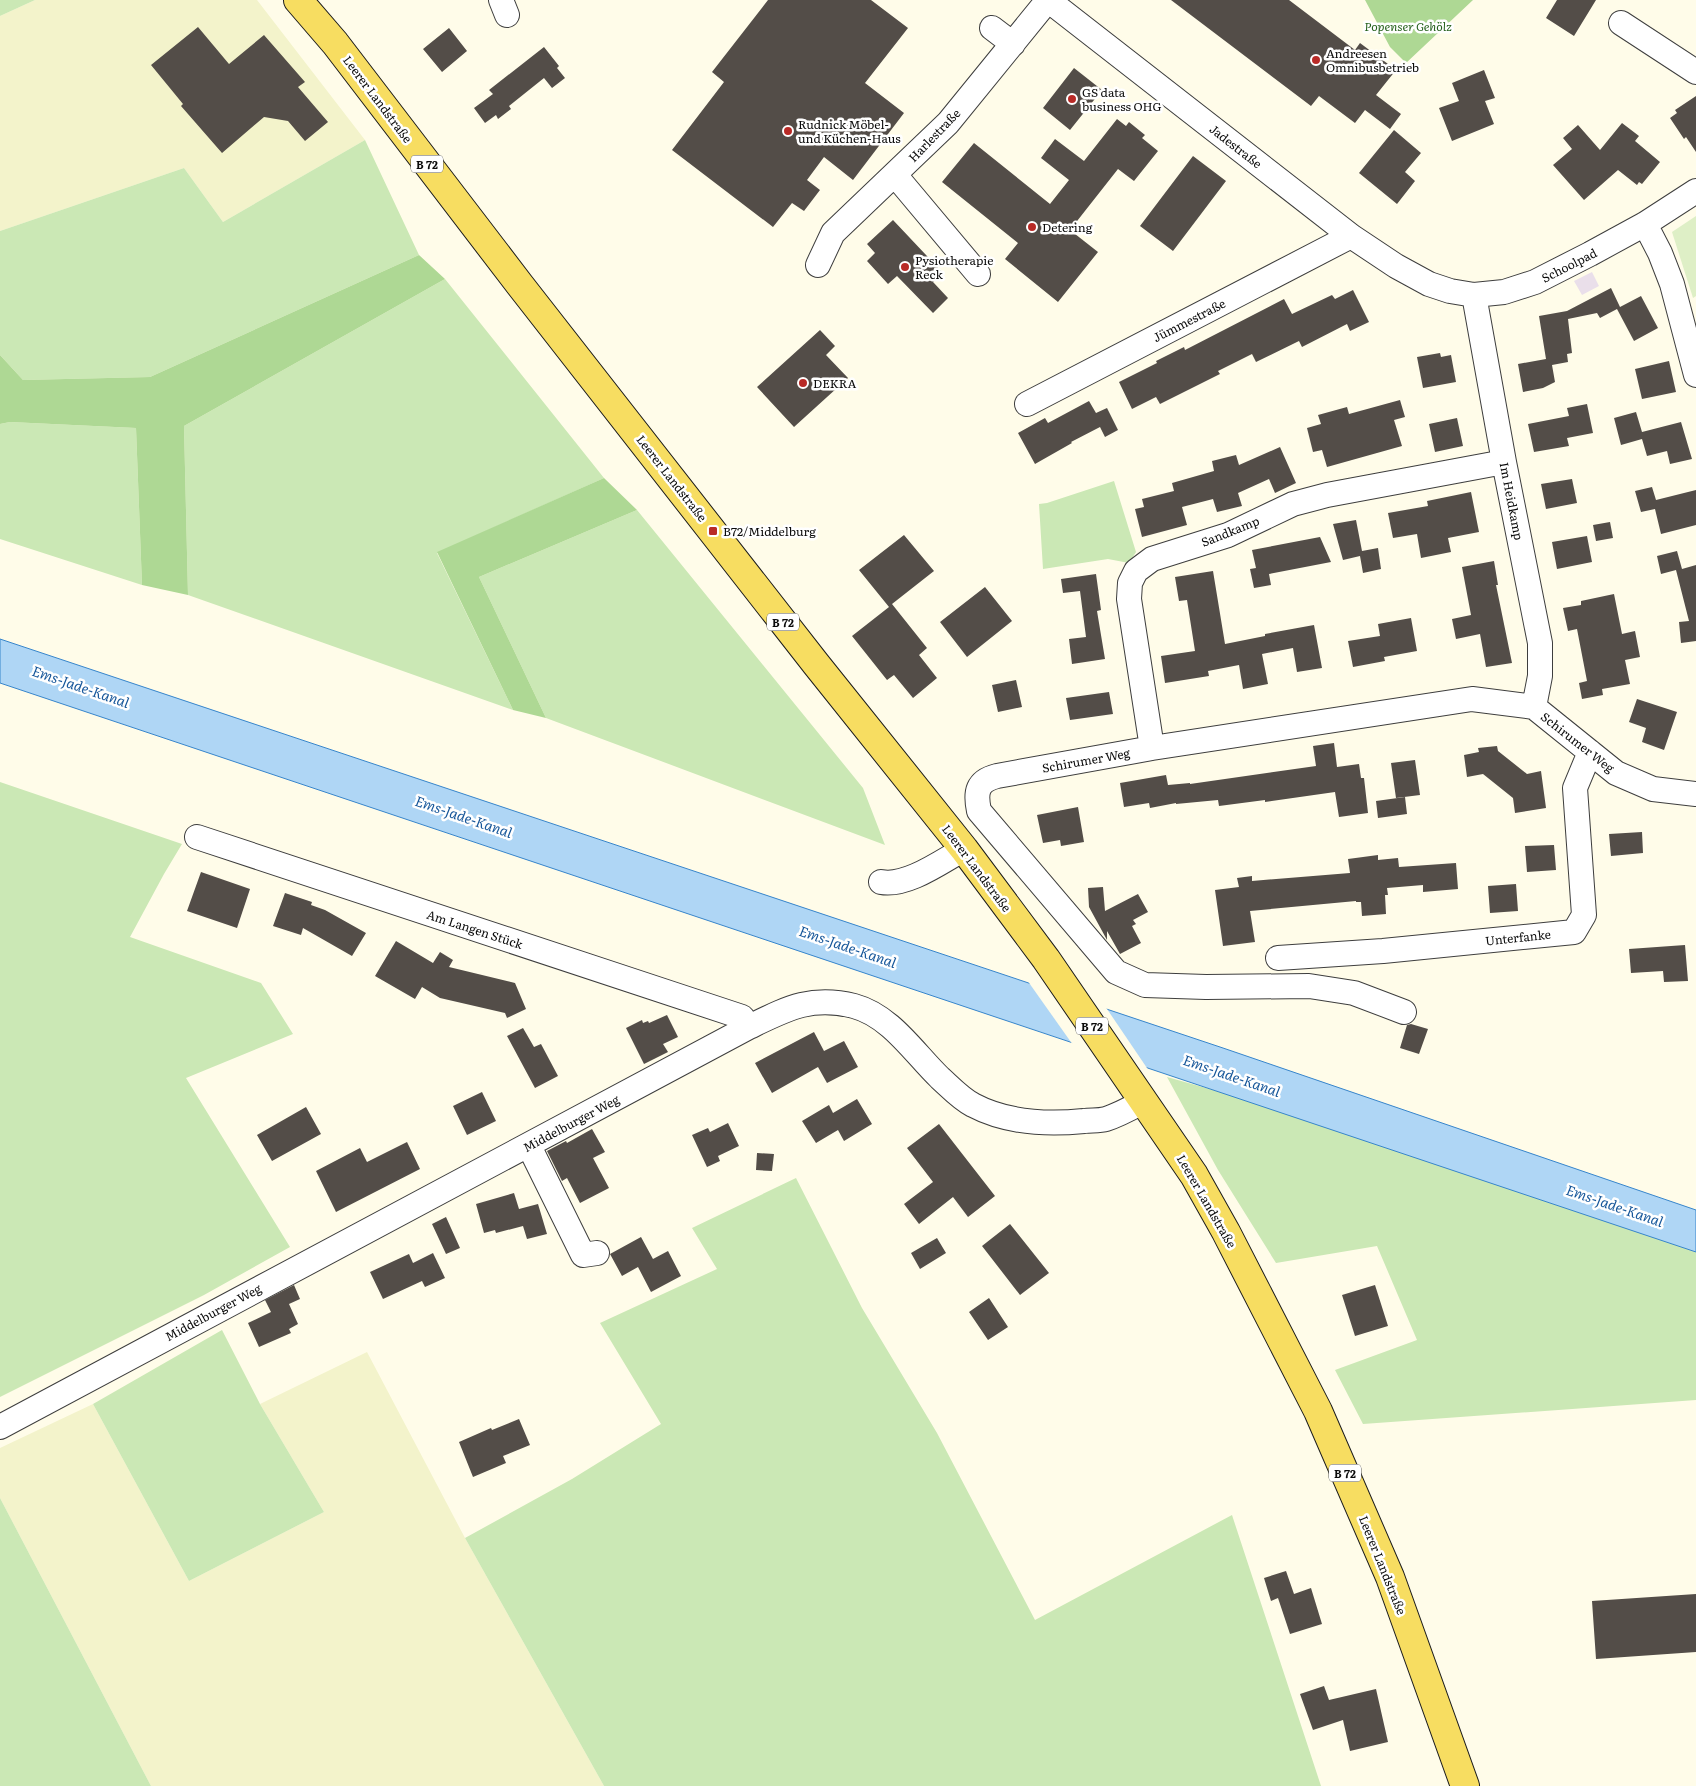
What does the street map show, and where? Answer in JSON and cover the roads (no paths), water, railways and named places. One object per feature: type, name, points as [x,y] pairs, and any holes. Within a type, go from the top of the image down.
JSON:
[{"type":"main road","name":"Leerer Landstraße","points":[[298,0],[335,43],[520,285],[816,664],[964,849],[1046,959],[1194,1175],[1226,1232],[1318,1411],[1390,1577],[1465,1786]]},
{"type":"main road","name":"Leerer Landstraße","points":[[308,0],[335,43]]},
{"type":"street","name":"Harlestraße","points":[[818,265],[832,233],[948,123],[1048,0]]},
{"type":"street","name":"Jadestraße","points":[[1048,0],[1351,236],[1396,266],[1429,284]]},
{"type":"street","points":[[1621,23],[1696,72]]},
{"type":"street","points":[[992,28],[1013,44]]},
{"type":"street","points":[[895,175],[978,274]]},
{"type":"street","name":"Schoolpad","points":[[1429,284],[1450,291],[1474,295],[1504,292],[1535,282],[1645,224],[1696,191]]},
{"type":"street","points":[[1645,224],[1660,253],[1672,284],[1696,375]]},
{"type":"street","name":"Jümmestraße","points":[[1027,404],[1351,236]]},
{"type":"street","name":"Im Heidkamp","points":[[1474,295],[1504,462],[1540,643],[1540,676],[1534,707]]},
{"type":"street","name":"Sandkamp","points":[[1152,748],[1129,598],[1130,583],[1136,571],[1152,559],[1228,535],[1293,504],[1327,495],[1504,462]]},
{"type":"street","name":"Schirumer Weg","points":[[1404,1012],[1354,993],[1309,986],[1206,987],[1145,985],[1116,972],[979,810],[977,791],[982,783],[989,778],[1152,748],[1472,699],[1534,707],[1616,773],[1653,789],[1696,794]]},
{"type":"street","name":"Unterfanke","points":[[1278,958],[1383,951],[1574,932],[1584,915],[1575,788],[1590,752]]},
{"type":"street","name":"Am Langen Stück","points":[[197,837],[742,1017],[749,1027]]},
{"type":"street","points":[[881,882],[889,883],[907,879],[964,849]]},
{"type":"street","name":"Middelburger Weg","points":[[0,1427],[246,1294],[529,1146],[782,1010],[811,1002],[833,1002],[856,1006],[878,1018],[894,1030],[940,1077],[970,1104],[1019,1121],[1056,1123],[1106,1119],[1141,1097]]},
{"type":"street","points":[[529,1146],[583,1255],[597,1253]]},
{"type":"water","name":"Ems-Jade-Kanal","points":[[0,639],[1223,1048],[1696,1210],[1696,1252],[0,683]]},
{"type":"place","name":"Andreesen Omnibusbetrieb","points":[[1316,60]]},
{"type":"place","name":"GS data business OHG","points":[[1072,99]]},
{"type":"place","name":"Rudnick Möbel- und Küchen-Haus","points":[[788,131]]},
{"type":"place","name":"Detering","points":[[1032,227]]},
{"type":"place","name":"Pysiotherapie Reck","points":[[905,267]]},
{"type":"place","name":"DEKRA","points":[[803,383]]},
{"type":"place","name":"B72/Middelburg","points":[[713,531]]},
{"type":"park label","name":"Popenser Gehölz","points":[[1408,26]]}]
